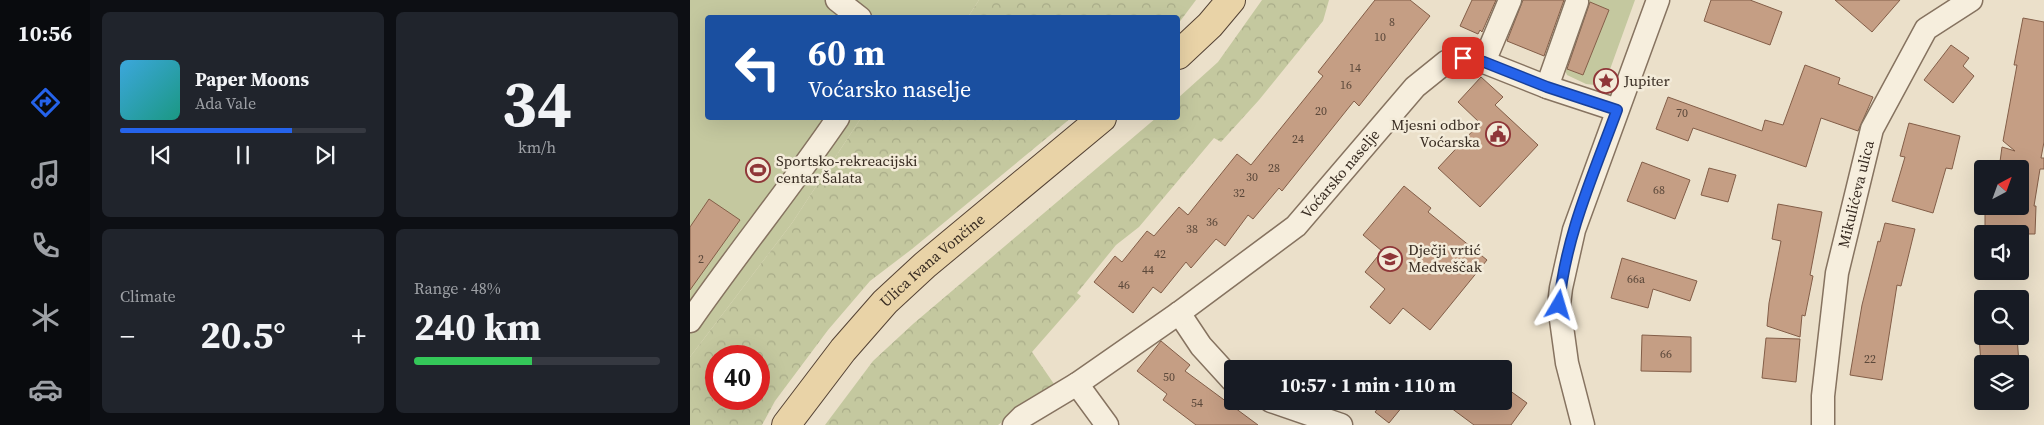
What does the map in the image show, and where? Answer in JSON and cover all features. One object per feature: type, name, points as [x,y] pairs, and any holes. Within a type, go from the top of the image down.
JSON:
[{"type":"main road","points":[[1180,52],[1210,25],[1231,0]]},
{"type":"main road","name":"Ulica Ivana Vončine","points":[[786,425],[843,350],[885,302],[933,258],[1100,120]]},
{"type":"street","points":[[837,0],[856,15]]},
{"type":"street","points":[[1484,62],[1510,0]]},
{"type":"street","points":[[1583,425],[1568,362],[1559,305],[1561,288],[1574,230],[1658,0]]},
{"type":"street","name":"Mikulićeva ulica","points":[[1823,425],[1823,396],[1837,273],[1872,130],[1926,29],[1971,0]]},
{"type":"street","points":[[1547,87],[1576,2]]},
{"type":"street","name":"Voćarsko naselje","points":[[1014,425],[1022,417],[1077,384],[1179,313],[1296,226],[1415,87],[1446,62],[1463,58],[1484,62],[1547,87],[1617,110]]},
{"type":"street","points":[[690,321],[739,252],[798,177],[837,120]]},
{"type":"street","points":[[1179,313],[1201,346],[1224,371]]},
{"type":"street","points":[[1077,384],[1107,425]]},
{"type":"street","points":[[1297,410],[1341,425]]},
{"type":"green space","name":"Sportsko-rekreacijski centar Šalata","points":[[690,0],[979,0],[969,15],[705,15],[705,120],[860,120],[792,223],[690,357]]},
{"type":"green space","points":[[979,0],[1196,0],[1180,21],[1180,15],[969,15]]},
{"type":"green space","points":[[1262,0],[1329,0],[1323,21],[1259,100],[1221,142],[1214,138],[1139,227],[1116,245],[1077,293],[1081,296],[1032,352],[1054,384],[998,425],[825,425],[873,361],[913,324],[1154,120],[1180,120],[1180,96],[1218,62]]},
{"type":"green space","points":[[1583,0],[1635,0],[1604,86],[1586,84],[1567,75],[1564,68],[1583,75],[1609,10]]},
{"type":"green space","points":[[860,120],[1069,120],[912,249],[870,281],[828,330],[775,401],[762,425],[690,425],[690,357],[792,223]]},
{"type":"building","points":[[1375,0],[1410,0],[1430,16],[1359,106],[1354,101],[1282,191],[1279,188],[1253,219],[1248,215],[1225,246],[1216,239],[1191,268],[1186,262],[1161,293],[1153,287],[1133,313],[1094,282],[1115,256],[1122,262],[1147,231],[1154,236],[1179,207],[1188,215],[1237,154],[1251,165],[1323,76],[1318,72]]},
{"type":"building","points":[[1472,0],[1496,0],[1482,32],[1480,30],[1478,34],[1460,26]]},
{"type":"building","points":[[1523,0],[1564,0],[1544,56],[1507,41]]},
{"type":"building","points":[[1711,0],[1750,0],[1782,12],[1770,45],[1704,21]]},
{"type":"building","points":[[1835,0],[1900,0],[1872,32]]},
{"type":"building","points":[[1590,2],[1609,10],[1583,75],[1567,69]]},
{"type":"building","points":[[2023,18],[2044,22],[2044,142],[2041,158],[2044,158],[2044,169],[2040,169],[2034,206],[2036,206],[2035,234],[2029,234],[2029,225],[1985,225],[1985,215],[2029,215],[2029,160],[2000,160],[2002,147],[2015,151],[2003,141],[2017,65],[2014,65]]},
{"type":"building","points":[[1951,45],[1969,58],[1963,66],[1974,76],[1953,103],[1924,80]]},
{"type":"building","points":[[1805,65],[1840,78],[1838,84],[1873,97],[1858,131],[1821,118],[1806,167],[1693,128],[1688,141],[1656,129],[1668,97],[1762,131],[1765,120],[1783,125]]},
{"type":"building","name":"Mjesni odbor Voćarska","points":[[1481,77],[1503,97],[1495,105],[1538,145],[1480,207],[1438,168],[1480,123],[1458,102]]},
{"type":"building","points":[[1909,123],[1960,136],[1952,169],[1946,168],[1933,213],[1892,201],[1905,157],[1900,156]]},
{"type":"building","points":[[1642,162],[1690,180],[1675,219],[1627,201]]},
{"type":"building","points":[[1709,168],[1736,175],[1728,202],[1701,195]]},
{"type":"building","points":[[1404,186],[1431,208],[1428,212],[1487,260],[1430,330],[1403,308],[1390,324],[1370,307],[1385,289],[1365,272],[1382,251],[1363,235]]},
{"type":"building","points":[[709,199],[740,220],[690,290],[690,227]]},
{"type":"building","points":[[1778,204],[1822,212],[1810,275],[1813,276],[1805,316],[1802,315],[1800,337],[1767,326],[1769,303],[1781,241],[1772,239]]},
{"type":"building","points":[[1885,223],[1915,229],[1901,286],[1897,285],[1882,380],[1850,375],[1862,305],[1878,241],[1880,242]]},
{"type":"building","points":[[1622,258],[1697,281],[1690,301],[1653,289],[1648,308],[1611,298]]},
{"type":"building","points":[[1642,335],[1691,337],[1691,372],[1641,371]]},
{"type":"building","points":[[1766,338],[1800,339],[1796,382],[1762,378]]},
{"type":"building","points":[[1161,341],[1190,365],[1185,371],[1224,400],[1224,410],[1238,410],[1258,425],[1196,425],[1163,400],[1167,394],[1137,371]]},
{"type":"building","points":[[1980,345],[2018,345],[2018,355],[1980,355]]},
{"type":"building","points":[[1512,392],[1527,403],[1511,425],[1474,425],[1454,410],[1512,410]]},
{"type":"building","points":[[1377,410],[1400,410],[1389,423],[1375,412]]},
{"type":"place","name":"Jupiter","points":[[1606,81]]},
{"type":"place","name":"Mjesni odbor Voćarska","points":[[1498,134]]},
{"type":"place","name":"Sportsko-rekreacijski centar Šalata","points":[[758,170]]},
{"type":"place","name":"Dječji vrtić Medveščak","points":[[1390,259]]},
{"type":"route","points":[[1463,58],[1484,62],[1547,87],[1617,110],[1574,230],[1565,264],[1559,305]]}]
